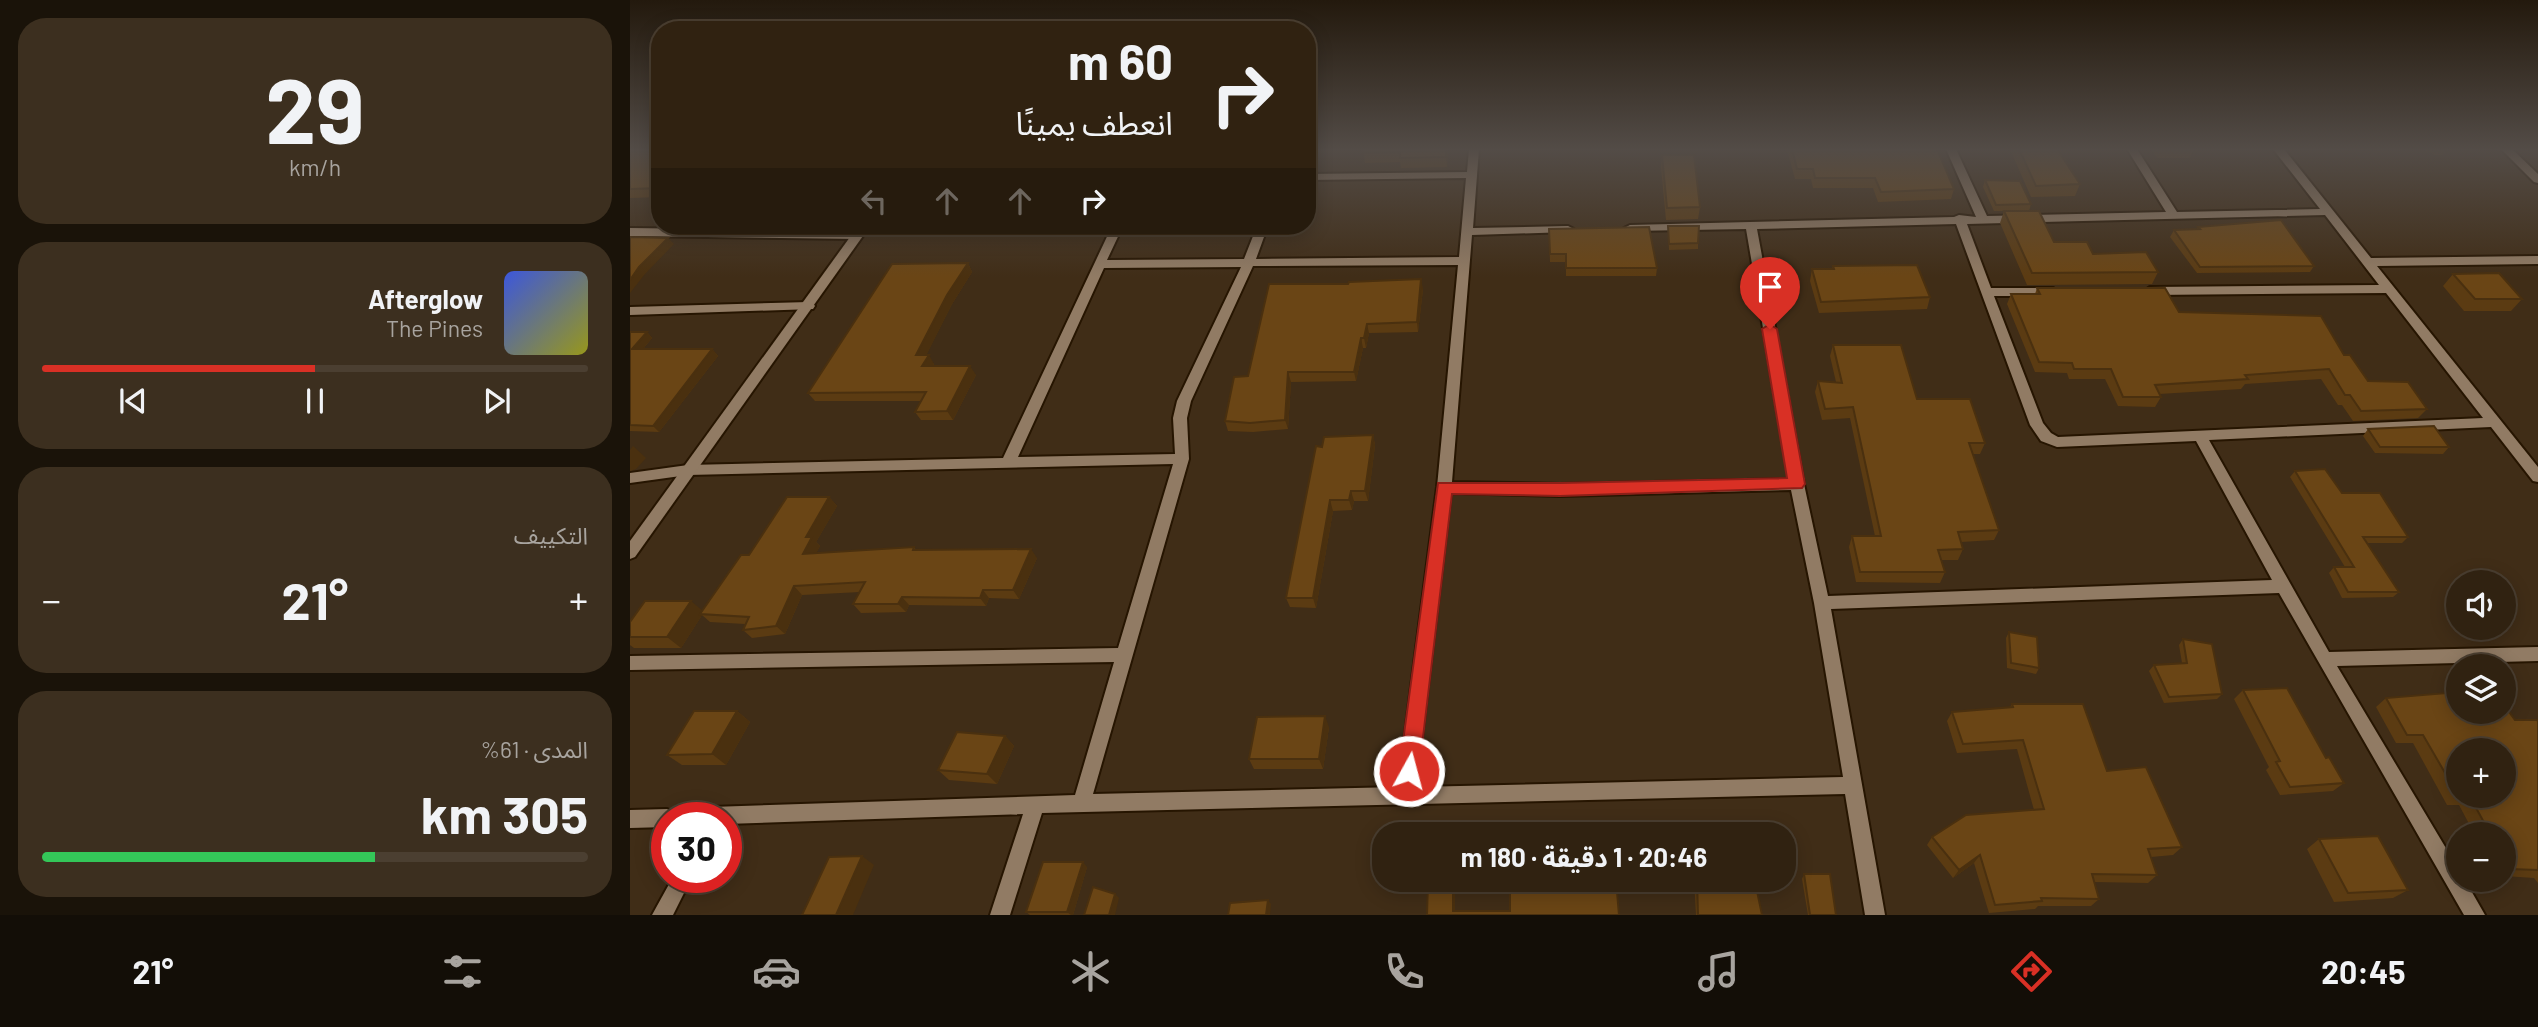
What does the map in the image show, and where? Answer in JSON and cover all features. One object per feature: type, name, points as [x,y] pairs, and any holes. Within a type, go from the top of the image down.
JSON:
[{"type":"street","points":[[1406,797],[1444,487],[1471,192]]},
{"type":"street","points":[[1970,192],[1982,218]]},
{"type":"street","points":[[2159,192],[2173,214]]},
{"type":"street","points":[[2312,192],[2538,477]]},
{"type":"street","points":[[1617,228],[1959,218],[2328,212]]},
{"type":"street","points":[[1959,218],[2038,425],[2046,437],[2067,442],[2495,422]]},
{"type":"street","points":[[1752,225],[1797,484],[1822,603],[1875,915]]},
{"type":"street","points":[[1468,232],[1576,229]]},
{"type":"street","points":[[630,232],[651,231]]},
{"type":"street","points":[[630,553],[858,235]]},
{"type":"street","points":[[1008,463],[1113,235]]},
{"type":"street","points":[[1081,803],[1182,458],[1180,418],[1184,401],[1248,264],[1259,235]]},
{"type":"street","points":[[2369,262],[2538,260]]},
{"type":"street","points":[[1100,264],[1465,261]]},
{"type":"street","points":[[2141,291],[2390,289]]},
{"type":"street","points":[[1989,292],[2072,292]]},
{"type":"street","points":[[630,311],[809,306]]},
{"type":"street","points":[[2199,434],[2324,659],[2474,915]]},
{"type":"street","points":[[630,478],[688,470],[1182,458]]},
{"type":"street","points":[[1444,487],[1560,490],[1797,484]]},
{"type":"street","points":[[1822,603],[2284,586]]},
{"type":"street","points":[[2324,659],[2538,654]]},
{"type":"street","points":[[630,663],[1125,655]]},
{"type":"street","points":[[742,815],[1081,803],[1852,785]]},
{"type":"street","points":[[1000,915],[1035,806]]},
{"type":"street","points":[[630,819],[651,818]]},
{"type":"street","points":[[662,915],[674,893]]},
{"type":"building","points":[[1665,192],[1698,192],[1700,207],[1667,208]]},
{"type":"building","points":[[1990,192],[2025,192],[2031,204],[1996,205]]},
{"type":"building","points":[[2004,211],[2039,211],[2054,242],[2087,242],[2093,254],[2146,252],[2158,272],[2032,273]]},
{"type":"building","points":[[2281,220],[2314,266],[2200,267],[2174,230],[2200,229],[2198,227]]},
{"type":"building","points":[[1668,226],[1699,226],[1698,243],[1669,244]]},
{"type":"building","points":[[1649,227],[1657,268],[1566,268],[1566,254],[1550,254],[1549,229]]},
{"type":"building","points":[[630,237],[668,238],[630,280]]},
{"type":"building","points":[[968,263],[947,295],[916,355],[929,355],[922,366],[970,366],[947,411],[915,412],[926,392],[808,393],[892,264]]},
{"type":"building","points":[[1917,265],[1930,297],[1821,302],[1812,269],[1834,269],[1833,266]]},
{"type":"building","points":[[2499,273],[2522,299],[2475,299],[2453,274]]},
{"type":"building","points":[[1421,279],[1417,322],[1367,324],[1364,338],[1361,338],[1354,372],[1288,372],[1285,420],[1250,423],[1225,421],[1234,377],[1248,376],[1269,284],[1348,284]]},
{"type":"building","points":[[2037,288],[2165,288],[2179,312],[2321,316],[2344,355],[2350,355],[2368,381],[2408,382],[2427,409],[2361,411],[2350,395],[2345,395],[2329,369],[2245,375],[2248,379],[2155,385],[2161,397],[2123,397],[2111,369],[2074,369],[2072,363],[2039,362],[2011,294],[2040,294]]},
{"type":"building","points":[[630,332],[647,332],[632,349],[712,349],[653,426],[630,425]]},
{"type":"building","points":[[1833,345],[1901,345],[1917,399],[1970,399],[1985,443],[1969,443],[1999,530],[1958,532],[1963,549],[1938,550],[1945,572],[1860,572],[1852,536],[1881,536],[1853,407],[1825,409],[1818,381],[1842,383]]},
{"type":"building","points":[[2434,426],[2449,447],[2380,447],[2368,429]]},
{"type":"building","points":[[1373,435],[1365,491],[1351,491],[1349,500],[1330,500],[1313,598],[1286,598],[1316,446],[1322,447],[1324,437]]},
{"type":"building","points":[[2325,469],[2342,493],[2380,493],[2408,537],[2363,537],[2399,592],[2348,592],[2334,567],[2354,567],[2295,471]]},
{"type":"building","points":[[787,497],[829,497],[806,537],[812,537],[803,554],[914,547],[913,550],[1031,549],[1013,590],[983,590],[980,598],[902,597],[898,604],[853,604],[865,582],[794,586],[776,626],[743,630],[749,617],[700,614],[741,555],[749,555]]},
{"type":"building","points":[[645,601],[691,601],[667,637],[630,637],[630,622]]},
{"type":"building","points":[[2009,632],[2037,637],[2039,668],[2011,663]]},
{"type":"building","points":[[2183,639],[2212,644],[2222,694],[2169,697],[2154,665],[2187,663]]},
{"type":"building","points":[[2287,688],[2326,758],[2329,757],[2344,783],[2290,787],[2276,762],[2280,761],[2243,690]]},
{"type":"building","points":[[2446,693],[2446,724],[2516,724],[2516,720],[2538,721],[2538,870],[2516,869],[2516,822],[2484,822],[2476,808],[2516,808],[2516,738],[2446,738],[2446,775],[2423,735],[2407,735],[2386,698]]},
{"type":"building","points":[[2012,704],[2083,704],[2107,771],[2146,767],[2182,847],[2148,849],[2157,875],[2092,874],[2099,899],[2041,898],[2042,901],[1995,905],[1980,855],[1959,870],[1932,837],[1966,815],[2044,809],[2023,740],[1963,744],[1952,712],[2013,707]]},
{"type":"building","points":[[694,711],[737,711],[712,754],[667,755]]},
{"type":"building","points":[[1325,716],[1319,759],[1249,759],[1257,717]]},
{"type":"building","points":[[957,732],[1005,736],[987,774],[938,770]]},
{"type":"building","points":[[2378,836],[2408,890],[2348,893],[2319,839]]},
{"type":"building","points":[[862,856],[836,915],[802,915],[829,857]]},
{"type":"building","points":[[1043,862],[1083,862],[1067,912],[1026,912]]},
{"type":"building","points":[[1804,874],[1830,874],[1836,915],[1810,915]]},
{"type":"building","points":[[1093,887],[1115,894],[1109,915],[1084,915]]},
{"type":"building","points":[[1428,892],[1453,892],[1453,911],[1510,911],[1510,892],[1617,892],[1619,915],[1427,915]]},
{"type":"building","points":[[1697,892],[1757,892],[1762,915],[1698,915]]},
{"type":"building","points":[[1268,900],[1266,915],[1228,915],[1230,903]]},
{"type":"route","points":[[1409,771],[1444,487],[1560,490],[1797,484],[1770,329]]}]
